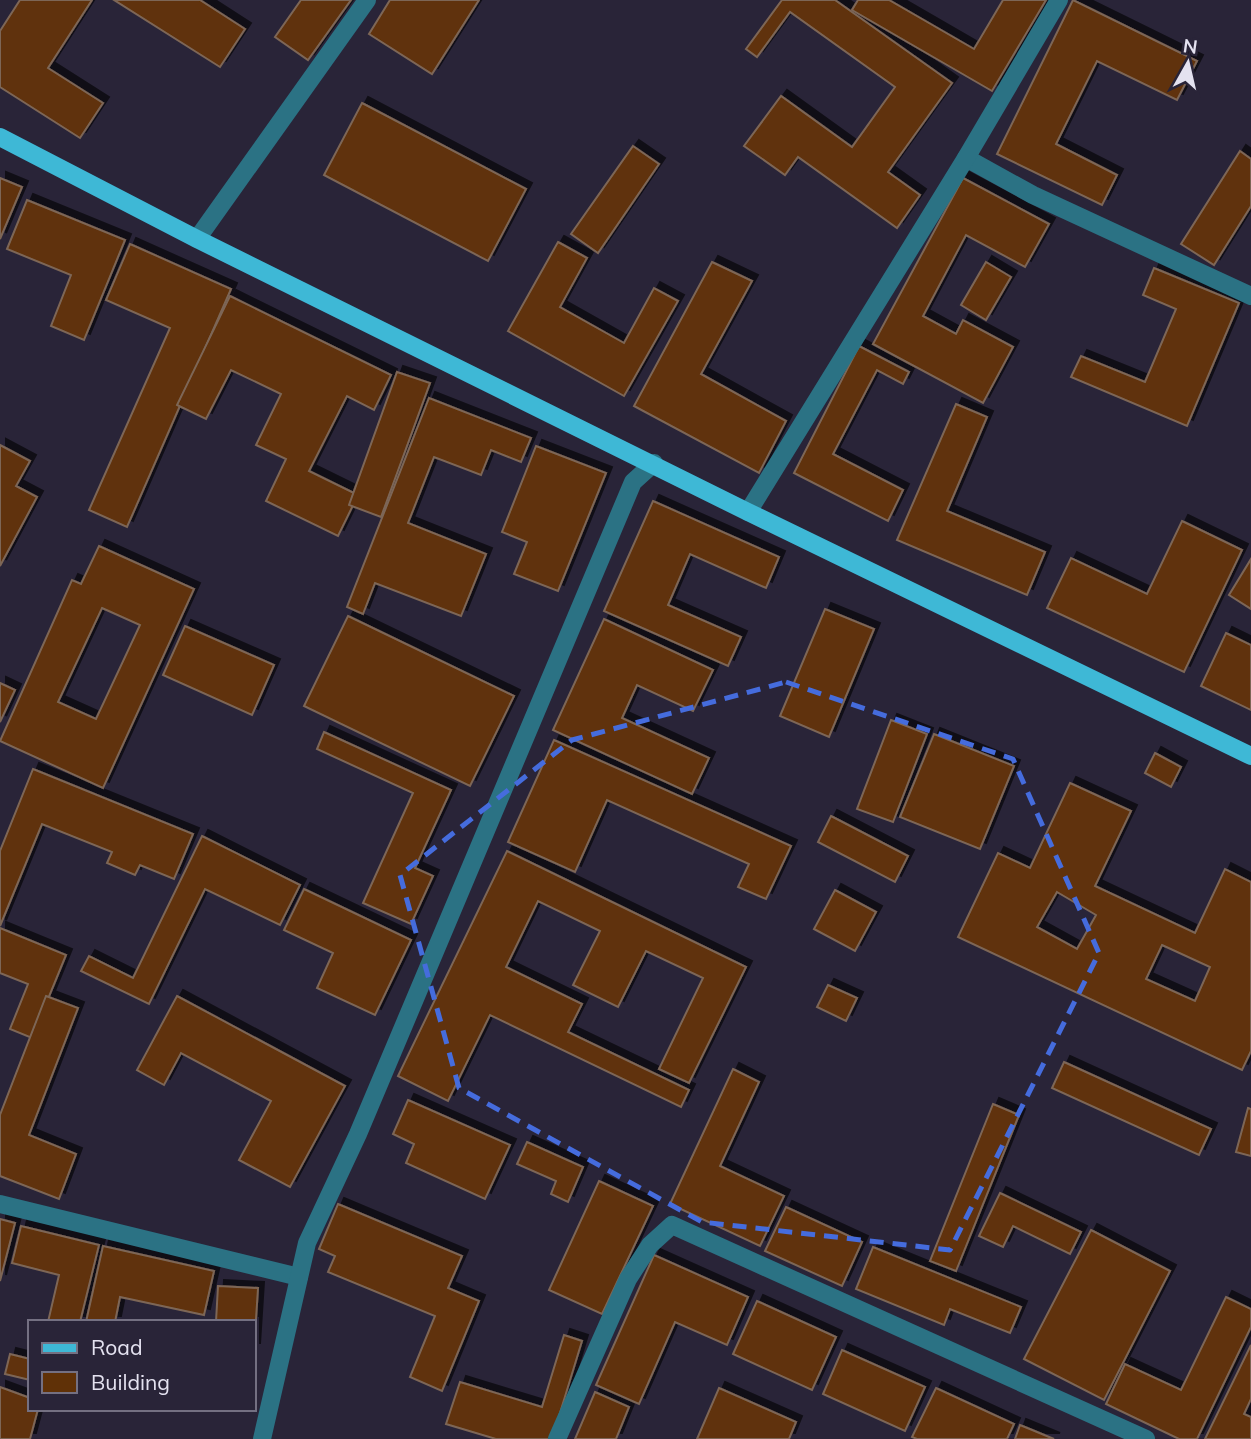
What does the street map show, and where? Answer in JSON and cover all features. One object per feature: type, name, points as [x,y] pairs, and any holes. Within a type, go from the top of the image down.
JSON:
[{"type":"main road","points":[[0,137],[197,239],[654,463],[748,512],[1251,756]]},
{"type":"street","points":[[197,239],[368,0]]},
{"type":"street","points":[[748,512],[966,158],[1059,0]]},
{"type":"street","points":[[966,158],[1033,195],[1251,296]]},
{"type":"street","points":[[262,1439],[307,1243],[358,1134],[634,482],[654,463]]},
{"type":"street","points":[[0,1204],[299,1277]]},
{"type":"street","points":[[556,1439],[628,1279],[650,1245],[672,1225],[1146,1439]]},
{"type":"highlighted area","points":[[786,682],[1013,759],[1099,953],[950,1250],[702,1222],[459,1088],[400,875],[572,740]]},
{"type":"building","points":[[20,0],[92,0],[48,68],[103,103],[80,138],[0,87],[0,31]]},
{"type":"building","points":[[114,0],[200,0],[245,29],[220,67]]},
{"type":"building","points":[[301,0],[351,0],[308,60],[275,37]]},
{"type":"building","points":[[390,0],[479,0],[432,74],[369,34]]},
{"type":"building","points":[[782,0],[835,0],[952,83],[888,172],[920,195],[897,228],[798,157],[785,175],[744,146],[781,96],[852,147],[895,87],[790,12],[757,57],[746,49]]},
{"type":"building","points":[[858,0],[889,0],[974,49],[1003,0],[1046,0],[992,91],[852,10]]},
{"type":"building","points":[[1073,0],[1197,61],[1177,100],[1097,61],[1056,144],[1117,175],[1102,205],[997,154]]},
{"type":"building","points":[[362,103],[526,189],[488,261],[324,175]]},
{"type":"building","points":[[633,146],[659,164],[598,253],[571,234]]},
{"type":"building","points":[[1240,151],[1251,159],[1251,206],[1214,265],[1181,244]]},
{"type":"building","points":[[0,178],[22,187],[0,239]]},
{"type":"building","points":[[963,178],[1049,224],[1025,267],[966,235],[923,316],[956,334],[963,320],[1013,347],[983,403],[873,344]]},
{"type":"building","points":[[27,200],[125,240],[84,340],[51,326],[71,275],[7,249]]},
{"type":"building","points":[[558,242],[587,258],[560,307],[624,343],[654,288],[678,301],[624,396],[508,331]]},
{"type":"building","points":[[130,244],[231,289],[127,527],[89,510],[170,328],[106,300]]},
{"type":"building","points":[[712,262],[752,281],[701,374],[786,421],[759,473],[634,406]]},
{"type":"building","points":[[986,262],[1011,277],[986,320],[961,305]]},
{"type":"building","points":[[1154,268],[1239,303],[1187,426],[1071,377],[1081,356],[1145,382],[1176,309],[1143,295]]},
{"type":"building","points":[[230,296],[391,375],[374,410],[347,396],[309,471],[358,495],[338,536],[266,501],[286,459],[256,445],[281,394],[231,370],[206,419],[177,405]]},
{"type":"building","points":[[859,346],[909,372],[903,384],[877,370],[833,454],[903,490],[888,521],[794,473]]},
{"type":"building","points":[[397,372],[430,383],[381,517],[349,505]]},
{"type":"building","points":[[429,398],[531,438],[521,462],[491,450],[481,475],[434,457],[408,523],[486,554],[461,616],[375,583],[363,614],[347,607]]},
{"type":"building","points":[[956,404],[987,417],[947,511],[1045,552],[1027,595],[897,540]]},
{"type":"building","points":[[0,445],[30,461],[16,486],[37,497],[0,566]]},
{"type":"building","points":[[536,446],[606,473],[558,591],[514,574],[527,542],[502,532]]},
{"type":"building","points":[[653,501],[779,557],[766,588],[690,554],[668,605],[741,637],[728,666],[604,611]]},
{"type":"building","points":[[1182,521],[1242,550],[1184,672],[1047,608],[1071,558],[1147,594]]},
{"type":"building","points":[[99,546],[194,589],[103,788],[0,741],[72,580],[81,584]],"holes":[[[102,608],[140,625],[96,719],[58,702]]]},
{"type":"building","points":[[1251,559],[1251,609],[1229,595]]},
{"type":"building","points":[[825,609],[874,629],[829,737],[780,716]]},
{"type":"building","points":[[348,616],[514,696],[470,786],[304,706]]},
{"type":"building","points":[[604,619],[713,670],[693,711],[637,685],[622,718],[709,758],[692,794],[553,730]]},
{"type":"building","points":[[185,626],[274,665],[252,715],[163,675]]},
{"type":"building","points":[[1226,633],[1251,645],[1251,710],[1201,686]]},
{"type":"building","points":[[0,683],[15,690],[0,722]]},
{"type":"building","points":[[891,720],[927,734],[893,822],[857,809]]},
{"type":"building","points":[[324,732],[451,790],[415,868],[433,876],[411,924],[363,903],[413,793],[317,749]]},
{"type":"building","points":[[934,734],[1014,766],[980,849],[900,817]]},
{"type":"building","points":[[554,740],[791,846],[766,899],[738,887],[749,864],[607,800],[575,872],[508,842]]},
{"type":"building","points":[[1155,753],[1181,767],[1171,787],[1145,773]]},
{"type":"building","points":[[33,769],[193,834],[174,879],[140,865],[135,875],[107,863],[112,852],[42,824],[0,926],[0,851]]},
{"type":"building","points":[[1070,783],[1131,811],[1095,886],[1195,933],[1225,869],[1251,882],[1251,1051],[1242,1070],[958,937],[998,853],[1030,868]],"holes":[[[1057,892],[1096,915],[1077,949],[1037,927]],[[1162,945],[1210,967],[1195,1001],[1146,979]]]},
{"type":"building","points":[[831,816],[908,856],[895,882],[818,842]]},
{"type":"building","points":[[202,836],[300,885],[280,925],[205,889],[149,1004],[81,971],[89,956],[133,978]]},
{"type":"building","points":[[507,851],[746,967],[689,1083],[659,1069],[703,978],[646,951],[618,1007],[573,985],[600,931],[538,901],[506,967],[582,1004],[568,1032],[689,1090],[681,1107],[490,1015],[448,1101],[398,1076]]},
{"type":"building","points":[[304,889],[411,940],[375,1015],[317,988],[333,953],[284,930]]},
{"type":"building","points":[[835,890],[876,912],[855,951],[814,929]]},
{"type":"building","points":[[0,928],[66,955],[32,1038],[10,1029],[28,984],[0,973]]},
{"type":"building","points":[[828,985],[857,998],[846,1021],[817,1007]]},
{"type":"building","points":[[46,996],[78,1008],[29,1135],[76,1154],[59,1199],[0,1176],[0,1115]]},
{"type":"building","points":[[177,996],[345,1086],[290,1187],[239,1160],[271,1101],[181,1053],[164,1085],[137,1070]]},
{"type":"building","points":[[1064,1062],[1211,1129],[1199,1155],[1052,1088]]},
{"type":"building","points":[[733,1069],[759,1082],[720,1166],[784,1196],[760,1246],[670,1204]]},
{"type":"building","points":[[408,1100],[510,1145],[485,1199],[406,1163],[414,1144],[393,1134]]},
{"type":"building","points":[[993,1104],[1019,1115],[956,1271],[930,1261]]},
{"type":"building","points":[[1248,1108],[1251,1109],[1251,1156],[1236,1152]]},
{"type":"building","points":[[527,1142],[583,1167],[568,1202],[551,1194],[556,1181],[517,1164]]},
{"type":"building","points":[[599,1181],[653,1206],[602,1314],[549,1290]]},
{"type":"building","points":[[1000,1193],[1081,1232],[1070,1254],[1013,1226],[1003,1247],[979,1236]]},
{"type":"building","points":[[338,1204],[462,1256],[448,1288],[479,1301],[442,1391],[410,1377],[435,1316],[328,1272],[335,1256],[319,1249]]},
{"type":"building","points":[[786,1207],[862,1242],[842,1286],[765,1251]]},
{"type":"building","points":[[0,1219],[15,1223],[0,1281]]},
{"type":"building","points":[[21,1226],[99,1245],[80,1320],[48,1320],[59,1275],[12,1263]]},
{"type":"building","points":[[1091,1230],[1170,1271],[1104,1400],[1024,1359]]},
{"type":"building","points":[[103,1246],[214,1271],[204,1315],[120,1297],[115,1320],[86,1320]]},
{"type":"building","points":[[873,1247],[1021,1307],[1010,1333],[950,1309],[944,1325],[856,1289]]},
{"type":"building","points":[[654,1255],[748,1297],[727,1345],[675,1322],[639,1404],[596,1385]]},
{"type":"building","points":[[218,1286],[258,1288],[256,1320],[216,1320]]},
{"type":"building","points":[[1226,1297],[1251,1309],[1251,1327],[1197,1439],[1179,1439],[1106,1404],[1125,1364],[1181,1390]]},
{"type":"building","points":[[757,1301],[836,1337],[812,1390],[733,1354]]},
{"type":"building","points":[[564,1335],[582,1341],[552,1439],[496,1439],[446,1424],[460,1382],[542,1407]]},
{"type":"building","points":[[1251,1345],[1251,1399],[1244,1414],[1251,1417],[1251,1439],[1205,1439]]},
{"type":"building","points":[[842,1350],[925,1387],[905,1431],[823,1394]]},
{"type":"building","points":[[10,1354],[28,1358],[28,1380],[5,1374]]},
{"type":"building","points":[[0,1387],[28,1397],[28,1411],[37,1411],[30,1439],[0,1439]]},
{"type":"building","points":[[719,1388],[796,1422],[789,1439],[697,1439]]},
{"type":"building","points":[[936,1388],[1014,1424],[1007,1439],[912,1437]]},
{"type":"building","points":[[595,1392],[629,1407],[616,1439],[575,1439]]},
{"type":"building","points":[[1020,1425],[1054,1439],[1015,1439]]}]
